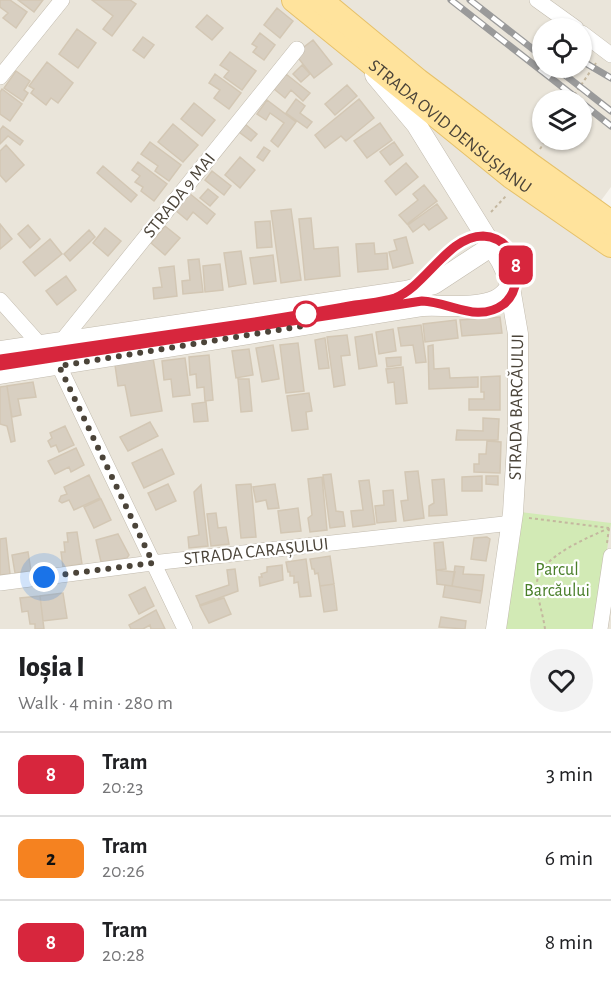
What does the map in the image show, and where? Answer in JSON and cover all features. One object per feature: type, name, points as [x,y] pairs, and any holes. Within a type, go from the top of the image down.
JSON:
[{"type":"main road","name":"STRADA OVID DENSUȘIANU","points":[[294,0],[355,52],[511,176],[611,245]]},
{"type":"main road","name":"STRADA OVID DENSUȘIANU","points":[[320,0],[418,81],[611,223]]},
{"type":"street","points":[[0,77],[62,0]]},
{"type":"street","points":[[537,0],[562,18]]},
{"type":"street","points":[[592,41],[607,52]]},
{"type":"street","name":"STRADA 9 MAI","points":[[61,342],[297,49]]},
{"type":"street","name":"STRADA BARCĂULUI","points":[[355,52],[416,124],[444,165],[506,269],[518,334],[519,520],[496,629]]},
{"type":"street","points":[[0,351],[427,287],[492,246]]},
{"type":"street","points":[[0,375],[423,306],[494,302],[510,287]]},
{"type":"street","points":[[0,300],[59,366],[185,629]]},
{"type":"street","name":"STRADA CARAȘULUI","points":[[0,583],[519,520]]},
{"type":"street","points":[[600,629],[611,556]]},
{"type":"path","points":[[578,90],[607,52]]},
{"type":"path","points":[[478,224],[506,196]]},
{"type":"path","points":[[519,520],[609,528],[567,547],[542,570],[537,583],[545,629]]},
{"type":"shaded area","points":[[0,0],[611,0],[611,187],[586,221],[611,240],[611,629],[0,629]]},
{"type":"green space","name":"Parcul Barcăului","points":[[520,512],[611,523],[595,629],[503,629]]},
{"type":"building","points":[[0,0],[10,0],[27,12],[16,28],[3,18],[8,13],[0,7]]},
{"type":"building","points":[[18,0],[43,0],[34,12]]},
{"type":"building","points":[[92,0],[130,0],[136,4],[112,36],[103,29],[113,16]]},
{"type":"building","points":[[277,8],[293,21],[280,38],[264,25]]},
{"type":"building","points":[[207,15],[223,28],[212,40],[196,27]]},
{"type":"building","points":[[77,29],[96,43],[78,68],[59,54]]},
{"type":"building","points":[[260,33],[275,45],[264,60],[253,52],[257,47],[252,44]]},
{"type":"building","points":[[143,37],[154,45],[144,58],[133,50]]},
{"type":"building","points":[[313,40],[332,64],[314,78],[295,54]]},
{"type":"building","points":[[230,52],[256,71],[242,90],[224,77],[229,71],[220,65]]},
{"type":"building","points":[[47,62],[73,83],[58,103],[51,98],[46,105],[31,93],[34,89],[29,86]]},
{"type":"building","points":[[302,65],[310,74],[301,82],[293,74]]},
{"type":"building","points":[[16,71],[30,81],[24,90],[28,93],[23,101],[4,88]]},
{"type":"building","points":[[215,74],[241,93],[229,109],[214,98],[220,90],[209,83]]},
{"type":"building","points":[[286,74],[310,93],[303,101],[291,90],[285,98],[274,89]]},
{"type":"building","points":[[347,85],[357,96],[335,115],[325,104]]},
{"type":"building","points":[[2,89],[22,104],[10,121],[0,114]]},
{"type":"building","points":[[296,99],[305,106],[300,113],[312,122],[307,128],[286,113]]},
{"type":"building","points":[[359,99],[374,118],[346,141],[341,136],[325,148],[315,135]]},
{"type":"building","points":[[267,100],[296,122],[278,147],[271,141],[284,123],[270,113],[266,120],[257,114]]},
{"type":"building","points":[[194,103],[215,120],[202,136],[181,119]]},
{"type":"building","points":[[380,123],[392,140],[367,158],[354,141]]},
{"type":"building","points":[[173,124],[198,145],[183,162],[158,142]]},
{"type":"building","points":[[245,124],[257,134],[251,141],[239,132]]},
{"type":"building","points":[[3,126],[23,141],[20,145],[8,136],[0,144],[0,130]]},
{"type":"building","points":[[150,142],[181,165],[169,181],[155,171],[158,166],[141,154]]},
{"type":"building","points":[[394,142],[403,155],[390,165],[380,152]]},
{"type":"building","points":[[6,145],[24,165],[6,182],[0,175],[0,151]]},
{"type":"building","points":[[264,147],[270,151],[263,161],[257,157]]},
{"type":"building","points":[[240,157],[255,170],[240,188],[225,175]]},
{"type":"building","points":[[138,162],[167,184],[154,201],[141,191],[143,187],[135,182],[140,176],[132,170]]},
{"type":"building","points":[[406,163],[418,177],[396,195],[385,181]]},
{"type":"building","points":[[103,166],[137,195],[131,202],[97,173]]},
{"type":"building","points":[[212,171],[231,186],[224,195],[205,180]]},
{"type":"building","points":[[424,185],[437,201],[407,224],[399,215],[418,200],[413,194]]},
{"type":"building","points":[[208,189],[218,197],[210,206],[200,198]]},
{"type":"building","points":[[189,193],[215,214],[207,224],[193,212],[187,220],[175,210]]},
{"type":"building","points":[[437,204],[447,218],[429,230],[424,224],[413,232],[408,225]]},
{"type":"building","points":[[291,209],[301,280],[281,283],[271,211]]},
{"type":"building","points":[[311,218],[314,249],[338,247],[340,276],[305,280],[299,219]]},
{"type":"building","points":[[270,221],[272,247],[257,248],[255,222]]},
{"type":"building","points":[[0,224],[12,239],[0,249]]},
{"type":"building","points":[[28,225],[40,239],[30,248],[18,234]]},
{"type":"building","points":[[165,226],[180,238],[165,255],[151,243]]},
{"type":"building","points":[[105,228],[121,241],[108,256],[93,243]]},
{"type":"building","points":[[89,230],[95,237],[70,261],[64,254]]},
{"type":"building","points":[[406,237],[413,263],[393,268],[389,252],[397,250],[394,240]]},
{"type":"building","points":[[50,239],[62,254],[35,276],[23,262]]},
{"type":"building","points":[[374,243],[375,254],[387,253],[388,269],[358,272],[356,244]]},
{"type":"building","points":[[241,251],[246,284],[229,287],[224,253]]},
{"type":"building","points":[[273,255],[276,281],[254,284],[250,258]]},
{"type":"building","points":[[199,259],[203,292],[183,294],[182,281],[190,280],[188,260]]},
{"type":"building","points":[[220,264],[223,290],[205,292],[203,266]]},
{"type":"building","points":[[174,266],[177,296],[154,299],[153,288],[162,287],[159,268]]},
{"type":"building","points":[[66,276],[76,290],[57,305],[46,291]]},
{"type":"building","points":[[500,317],[502,333],[462,336],[460,320]]},
{"type":"building","points":[[456,320],[458,338],[425,342],[423,324]]},
{"type":"building","points":[[421,325],[426,362],[416,363],[413,345],[401,346],[398,328]]},
{"type":"building","points":[[393,329],[396,351],[379,354],[376,332]]},
{"type":"building","points":[[372,334],[377,366],[359,369],[355,337]]},
{"type":"building","points":[[347,335],[350,355],[341,356],[345,385],[334,387],[327,337]]},
{"type":"building","points":[[325,338],[329,368],[319,369],[315,340]]},
{"type":"building","points":[[298,343],[304,391],[286,393],[280,345]]},
{"type":"building","points":[[273,345],[279,379],[262,382],[256,348]]},
{"type":"building","points":[[433,345],[434,369],[449,368],[450,378],[478,377],[478,387],[429,389],[428,346]]},
{"type":"building","points":[[249,349],[253,375],[236,378],[232,351]]},
{"type":"building","points":[[209,355],[213,400],[205,401],[204,387],[197,388],[196,374],[190,375],[189,357]]},
{"type":"building","points":[[401,357],[401,365],[387,367],[386,358]]},
{"type":"building","points":[[153,358],[162,411],[131,416],[125,385],[118,386],[115,365]]},
{"type":"building","points":[[185,358],[190,395],[173,397],[171,379],[164,380],[162,361]]},
{"type":"building","points":[[403,367],[407,403],[396,404],[394,382],[388,383],[386,369]]},
{"type":"building","points":[[500,376],[500,410],[469,410],[469,399],[484,399],[484,392],[481,392],[481,377]]},
{"type":"building","points":[[238,379],[249,379],[252,411],[241,412]]},
{"type":"building","points":[[33,382],[36,397],[18,399],[21,415],[12,417],[7,386]]},
{"type":"building","points":[[7,386],[15,441],[11,442],[7,426],[0,424],[0,387]]},
{"type":"building","points":[[309,393],[312,411],[306,412],[308,429],[292,431],[287,396]]},
{"type":"building","points":[[206,402],[208,421],[194,422],[192,404]]},
{"type":"building","points":[[483,418],[499,419],[498,440],[456,440],[457,430],[483,431]]},
{"type":"building","points":[[150,422],[158,436],[128,451],[120,437]]},
{"type":"building","points":[[65,426],[74,445],[59,452],[56,445],[51,447],[48,441],[52,438],[50,433]]},
{"type":"building","points":[[487,441],[501,442],[500,473],[474,472],[474,464],[479,464],[479,454],[486,454]]},
{"type":"building","points":[[76,448],[84,465],[71,472],[69,467],[55,474],[48,461]]},
{"type":"building","points":[[162,449],[174,474],[144,488],[132,463]]},
{"type":"building","points":[[418,471],[424,518],[404,521],[401,501],[408,500],[405,472]]},
{"type":"building","points":[[331,474],[336,511],[343,512],[345,526],[330,528],[323,475]]},
{"type":"building","points":[[89,475],[100,498],[74,510],[69,500],[62,503],[59,501],[61,496],[67,494],[64,487]]},
{"type":"building","points":[[482,476],[482,491],[462,491],[462,477]]},
{"type":"building","points":[[486,476],[498,476],[498,485],[486,484]]},
{"type":"building","points":[[322,477],[327,530],[310,532],[308,518],[312,515],[308,479]]},
{"type":"building","points":[[444,479],[447,515],[429,516],[429,506],[434,503],[432,480]]},
{"type":"building","points":[[369,480],[375,524],[353,527],[351,511],[363,510],[359,481]]},
{"type":"building","points":[[168,484],[176,501],[156,510],[148,493]]},
{"type":"building","points":[[251,484],[256,537],[241,538],[236,485]]},
{"type":"building","points":[[275,484],[279,508],[268,509],[266,500],[256,502],[253,487]]},
{"type":"building","points":[[201,485],[208,546],[189,548],[188,537],[199,535],[194,492]]},
{"type":"building","points":[[393,490],[396,521],[377,523],[375,506],[384,505],[383,491]]},
{"type":"building","points":[[101,499],[111,520],[94,528],[84,507]]},
{"type":"building","points":[[298,508],[301,531],[281,533],[278,511]]},
{"type":"building","points":[[216,513],[218,528],[226,527],[229,544],[211,546],[207,514]]},
{"type":"building","points":[[77,532],[82,564],[63,567],[61,552],[65,552],[64,542],[68,542],[67,533]]},
{"type":"building","points":[[118,534],[129,555],[127,558],[101,562],[96,540]]},
{"type":"building","points":[[487,537],[490,539],[486,561],[471,559],[474,538]]},
{"type":"building","points":[[6,538],[10,574],[0,575],[0,539]]},
{"type":"building","points":[[443,542],[446,569],[436,570],[434,543]]},
{"type":"building","points":[[28,552],[31,571],[15,573],[12,555]]},
{"type":"building","points":[[330,556],[334,584],[320,586],[318,573],[315,574],[312,569],[310,559]]},
{"type":"building","points":[[306,559],[311,596],[300,597],[298,582],[294,583],[294,576],[290,576],[286,562]]},
{"type":"building","points":[[282,565],[283,580],[260,586],[259,577],[267,572],[267,567]]},
{"type":"building","points":[[455,566],[464,567],[463,574],[484,575],[482,591],[452,586]]},
{"type":"building","points":[[235,569],[238,591],[200,605],[196,596],[229,585],[227,570]]},
{"type":"building","points":[[436,570],[455,572],[452,586],[437,584]]},
{"type":"building","points":[[334,584],[337,610],[324,612],[320,586]]},
{"type":"building","points":[[445,585],[482,591],[480,603],[443,597]]},
{"type":"building","points":[[145,587],[154,606],[139,614],[129,595]]},
{"type":"building","points":[[63,593],[67,618],[43,621],[40,596]]},
{"type":"building","points":[[40,596],[44,629],[35,629],[35,624],[30,624],[28,611],[22,612],[20,598]]},
{"type":"building","points":[[224,598],[231,614],[209,623],[200,606]]},
{"type":"building","points":[[156,610],[165,629],[151,629],[150,625],[143,629],[131,629],[129,625]]},
{"type":"building","points":[[441,617],[466,621],[465,629],[439,627]]},
{"type":"tram line","name":"8","points":[[0,359],[306,314],[395,298],[425,276],[464,241],[480,236],[495,239],[506,245],[513,254],[517,267],[514,292],[508,301],[488,313],[481,314],[437,302],[422,301],[0,366]]},
{"type":"tram line","points":[[0,359],[256,322],[395,298],[407,292],[448,253],[470,238],[483,236],[498,240],[510,250],[516,264],[517,272],[511,296],[494,309],[484,312],[422,301],[0,366]]},
{"type":"railway","points":[[451,0],[566,90]]},
{"type":"railway","points":[[470,0],[532,48]]},
{"type":"railway","points":[[592,67],[611,78]]},
{"type":"railway","points":[[569,78],[611,111]]},
{"type":"railway","points":[[592,111],[611,126]]},
{"type":"route","points":[[44,577],[153,563],[59,366],[309,325],[306,314]]}]
